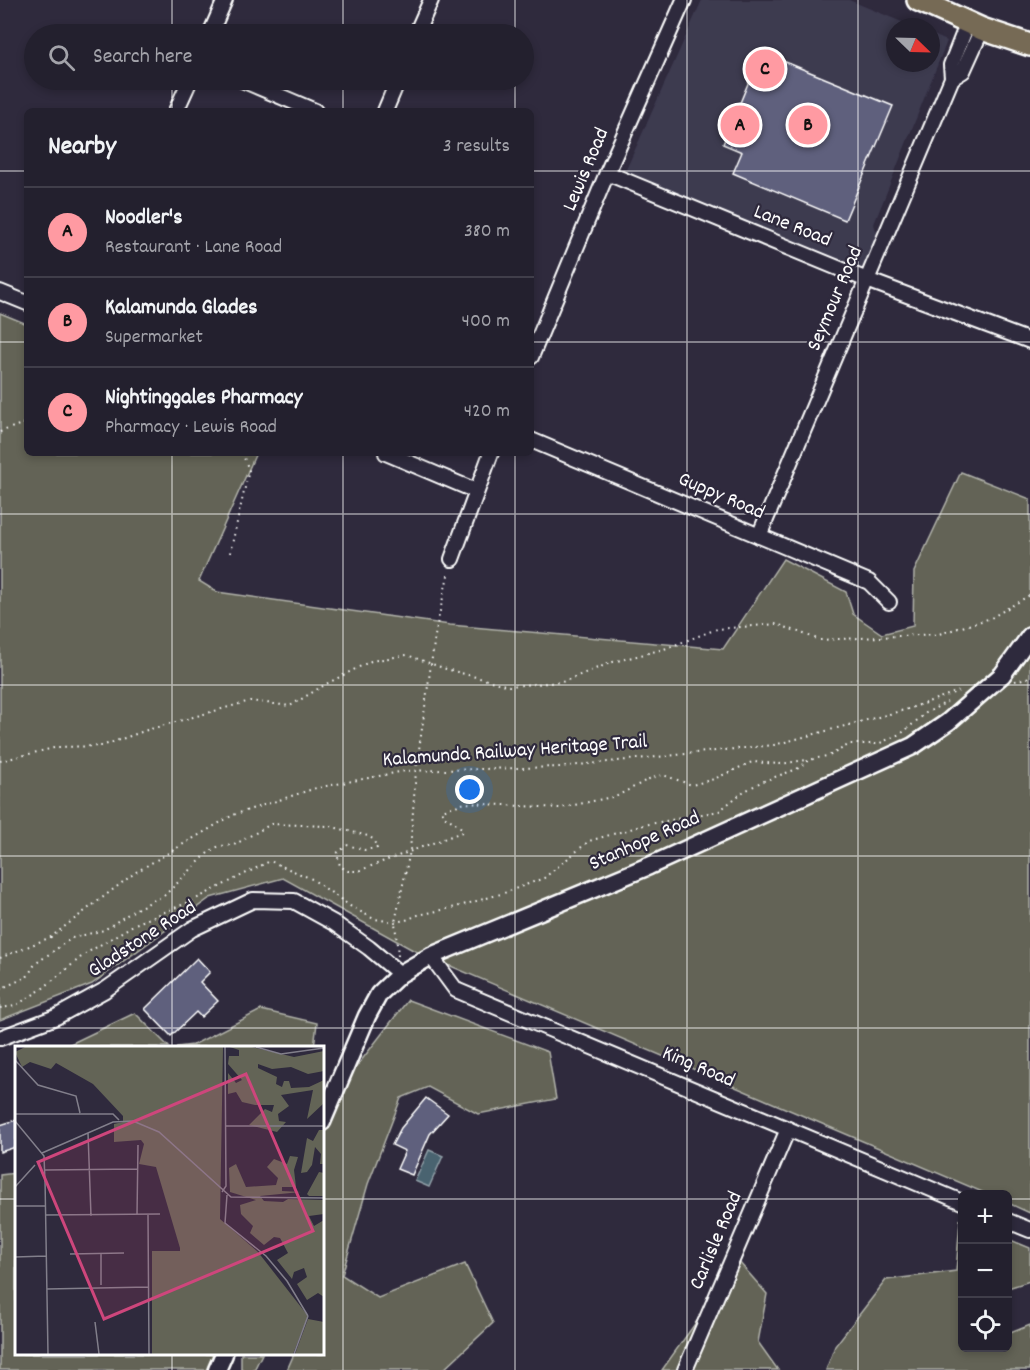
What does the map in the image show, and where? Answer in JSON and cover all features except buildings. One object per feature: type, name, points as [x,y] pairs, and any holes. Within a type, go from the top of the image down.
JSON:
[{"type":"main road","points":[[915,1],[975,26],[1030,45]]},
{"type":"street","points":[[214,24],[225,0]]},
{"type":"street","points":[[420,24],[431,0]]},
{"type":"street","name":"Lewis Road","points":[[534,350],[607,173],[684,0]]},
{"type":"street","name":"Seymour Road","points":[[759,536],[952,78],[951,65],[975,26]]},
{"type":"street","points":[[177,108],[185,90]]},
{"type":"street","points":[[266,90],[308,108]]},
{"type":"street","points":[[386,108],[394,90]]},
{"type":"street","name":"Lane Road","points":[[607,173],[867,280],[1030,341]]},
{"type":"street","points":[[0,292],[24,302]]},
{"type":"street","name":"Guppy Road","points":[[534,441],[869,582],[889,602]]},
{"type":"street","points":[[393,456],[476,491]]},
{"type":"street","points":[[452,559],[490,456]]},
{"type":"street","name":"Stanhope Road","points":[[324,1117],[379,993],[400,974],[431,956],[649,866],[913,746],[948,722],[990,687],[1002,675],[1030,636]]},
{"type":"street","name":"Gladstone Road","points":[[0,1038],[56,1017],[105,990],[192,928],[253,900],[294,901],[334,923],[400,974]]},
{"type":"street","name":"King Road","points":[[431,956],[456,990],[958,1200]]},
{"type":"street","name":"Carlisle Road","points":[[685,1370],[788,1129]]},
{"type":"street","points":[[1012,1223],[1030,1230]]},
{"type":"street","points":[[217,1370],[223,1355]]},
{"type":"path","points":[[0,432],[24,423]]},
{"type":"path","points":[[230,553],[249,470],[243,456]]},
{"type":"path","points":[[400,974],[395,922],[410,851],[416,771],[436,629],[452,559]]},
{"type":"path","points":[[0,761],[58,747],[102,746],[147,730],[250,701],[290,706],[370,661],[407,655],[509,686],[562,682],[613,662],[664,649],[717,629],[777,624],[820,640],[939,634],[991,618],[1030,595]]},
{"type":"path","points":[[990,687],[1030,677]]},
{"type":"path","name":"Kalamunda Railway Heritage Trail","points":[[0,958],[51,937],[136,872],[233,816],[316,788],[405,771],[559,767],[774,746],[908,709],[971,686]]},
{"type":"path","points":[[0,989],[27,977],[35,964],[72,938],[104,930],[136,909],[165,895],[209,852],[219,846],[234,845],[271,824],[329,826],[368,836],[373,839],[377,848],[364,850],[348,845],[337,853],[339,866],[348,871],[358,871],[462,832],[460,826],[444,816],[442,810],[465,803],[560,808],[617,796],[649,779],[663,775],[692,785],[714,779],[752,762],[780,764],[809,760],[831,755],[850,744],[878,744],[902,732],[926,713],[947,702]]},
{"type":"path","points":[[0,1008],[15,1006],[42,989],[85,954],[135,924],[194,900],[270,861],[312,879],[350,906],[374,919],[395,922],[495,896],[544,878],[589,841],[644,825],[719,811],[743,792],[761,782],[797,769],[809,760]]},
{"type":"shaded area","points":[[702,0],[849,0],[892,18],[886,18],[886,72],[935,72],[874,224],[878,237],[864,273],[625,172]]},
{"type":"shaded area","points":[[940,38],[947,41],[940,59]]},
{"type":"green space","points":[[0,313],[24,323],[24,456],[255,456],[199,581],[217,592],[450,625],[723,649],[783,559],[846,592],[853,614],[882,634],[913,626],[914,572],[961,472],[1030,499],[1030,1213],[1012,1205],[1012,1190],[978,1190],[413,950],[283,878],[210,898],[92,984],[0,1020]]},
{"type":"green space","points":[[408,1000],[548,1052],[556,1099],[478,1114],[428,1087],[401,1098],[368,1184],[342,1275],[378,1298],[465,1264],[493,1323],[443,1370],[287,1370],[294,1355],[324,1355],[324,1109]]},
{"type":"green space","points":[[261,1010],[317,1023],[314,1046],[184,1046],[193,1045]]},
{"type":"green space","points":[[135,1013],[168,1046],[66,1046]]},
{"type":"green space","points":[[15,1173],[15,1355],[213,1355],[206,1370],[0,1370],[0,1175]]},
{"type":"green space","points":[[1012,1241],[1030,1248],[1030,1281],[1012,1287]]},
{"type":"green space","points":[[958,1246],[958,1352],[1012,1352],[1012,1332],[1030,1325],[1030,1370],[826,1370],[835,1346],[886,1280],[956,1271]]},
{"type":"green space","points":[[739,1262],[767,1294],[758,1342],[778,1370],[662,1370]]},
{"type":"green space","points":[[241,1355],[262,1355],[254,1370],[241,1370]]},
{"type":"water","points":[[429,1150],[443,1156],[429,1187],[415,1181]]},
{"type":"place","name":"Nightinggales Pharmacy","points":[[765,69]]},
{"type":"place","name":"Noodler's","points":[[740,125]]},
{"type":"place","name":"Kalamunda Glades","points":[[808,125]]}]
